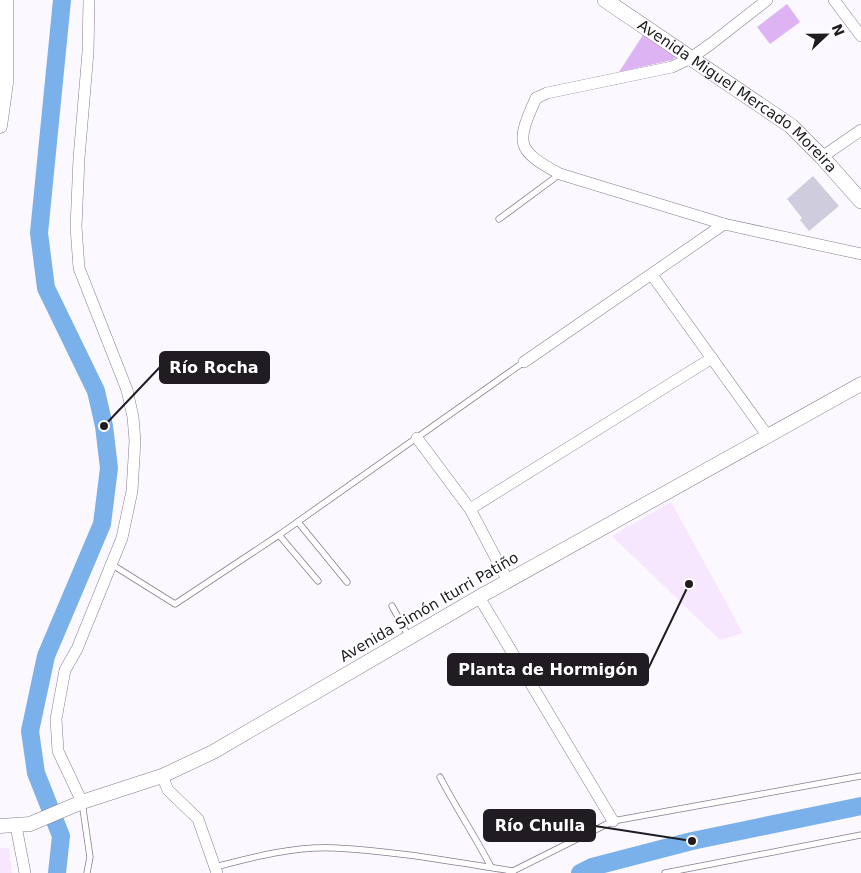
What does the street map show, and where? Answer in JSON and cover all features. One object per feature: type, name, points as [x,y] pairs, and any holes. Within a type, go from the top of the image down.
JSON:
[{"type":"main road","name":"Avenida Miguel Mercado Moreira","points":[[605,0],[791,126],[822,156],[861,201]]},
{"type":"street","points":[[0,126],[6,0]]},
{"type":"street","points":[[76,804],[58,751],[56,719],[65,670],[77,649],[122,538],[132,491],[134,441],[133,417],[126,390],[79,268],[76,227],[79,158],[88,52],[89,0]]},
{"type":"street","points":[[834,0],[861,36]]},
{"type":"street","points":[[761,2],[692,58],[672,67],[547,93],[536,98],[526,121],[522,140],[525,151],[536,161],[560,174],[724,224],[861,254]]},
{"type":"street","points":[[822,156],[861,130]]},
{"type":"street","points":[[524,362],[724,224]]},
{"type":"street","points":[[652,275],[767,434]]},
{"type":"street","points":[[470,509],[712,358]]},
{"type":"street","name":"Avenida Simón Iturri Patiño","points":[[0,824],[23,825],[76,804],[162,776],[213,752],[479,597],[767,434],[861,384]]},
{"type":"street","points":[[417,438],[470,509],[508,581]]},
{"type":"street","points":[[479,597],[613,821]]},
{"type":"street","points":[[162,776],[168,790],[198,819],[216,870]]},
{"type":"street","points":[[23,825],[25,873]]},
{"type":"lane","points":[[499,219],[560,174]]},
{"type":"lane","points":[[111,564],[175,604],[298,522],[524,362]]},
{"type":"lane","points":[[298,522],[347,582]]},
{"type":"lane","points":[[279,535],[318,581]]},
{"type":"lane","points":[[392,606],[409,638]]},
{"type":"lane","points":[[216,870],[254,856],[334,848],[437,859],[511,872],[613,821],[861,776]]},
{"type":"lane","points":[[440,777],[454,805],[468,823],[490,867]]},
{"type":"lane","points":[[76,804],[90,857],[87,873]]},
{"type":"lane","points":[[664,873],[861,835]]},
{"type":"shaded area","points":[[787,4],[800,22],[770,44],[757,27]]},
{"type":"shaded area","points":[[643,35],[676,57],[672,60],[619,72]]},
{"type":"shaded area","points":[[671,502],[743,633],[720,640],[612,536]]},
{"type":"shaded area","points":[[0,848],[9,848],[12,873],[0,873]]},
{"type":"building","points":[[813,176],[839,206],[809,231],[800,220],[802,218],[787,199]]},
{"type":"waterway","points":[[57,873],[61,836],[36,773],[30,731],[46,656],[102,524],[109,468],[104,426],[96,391],[46,288],[39,233],[62,0]]},
{"type":"waterway","points":[[580,873],[592,867],[692,841],[861,806]]},
{"type":"place","name":"Río Rocha","points":[[104,426]]},
{"type":"place","name":"Planta de Hormigón","points":[[689,584]]},
{"type":"place","name":"Río Chulla","points":[[692,841]]}]
